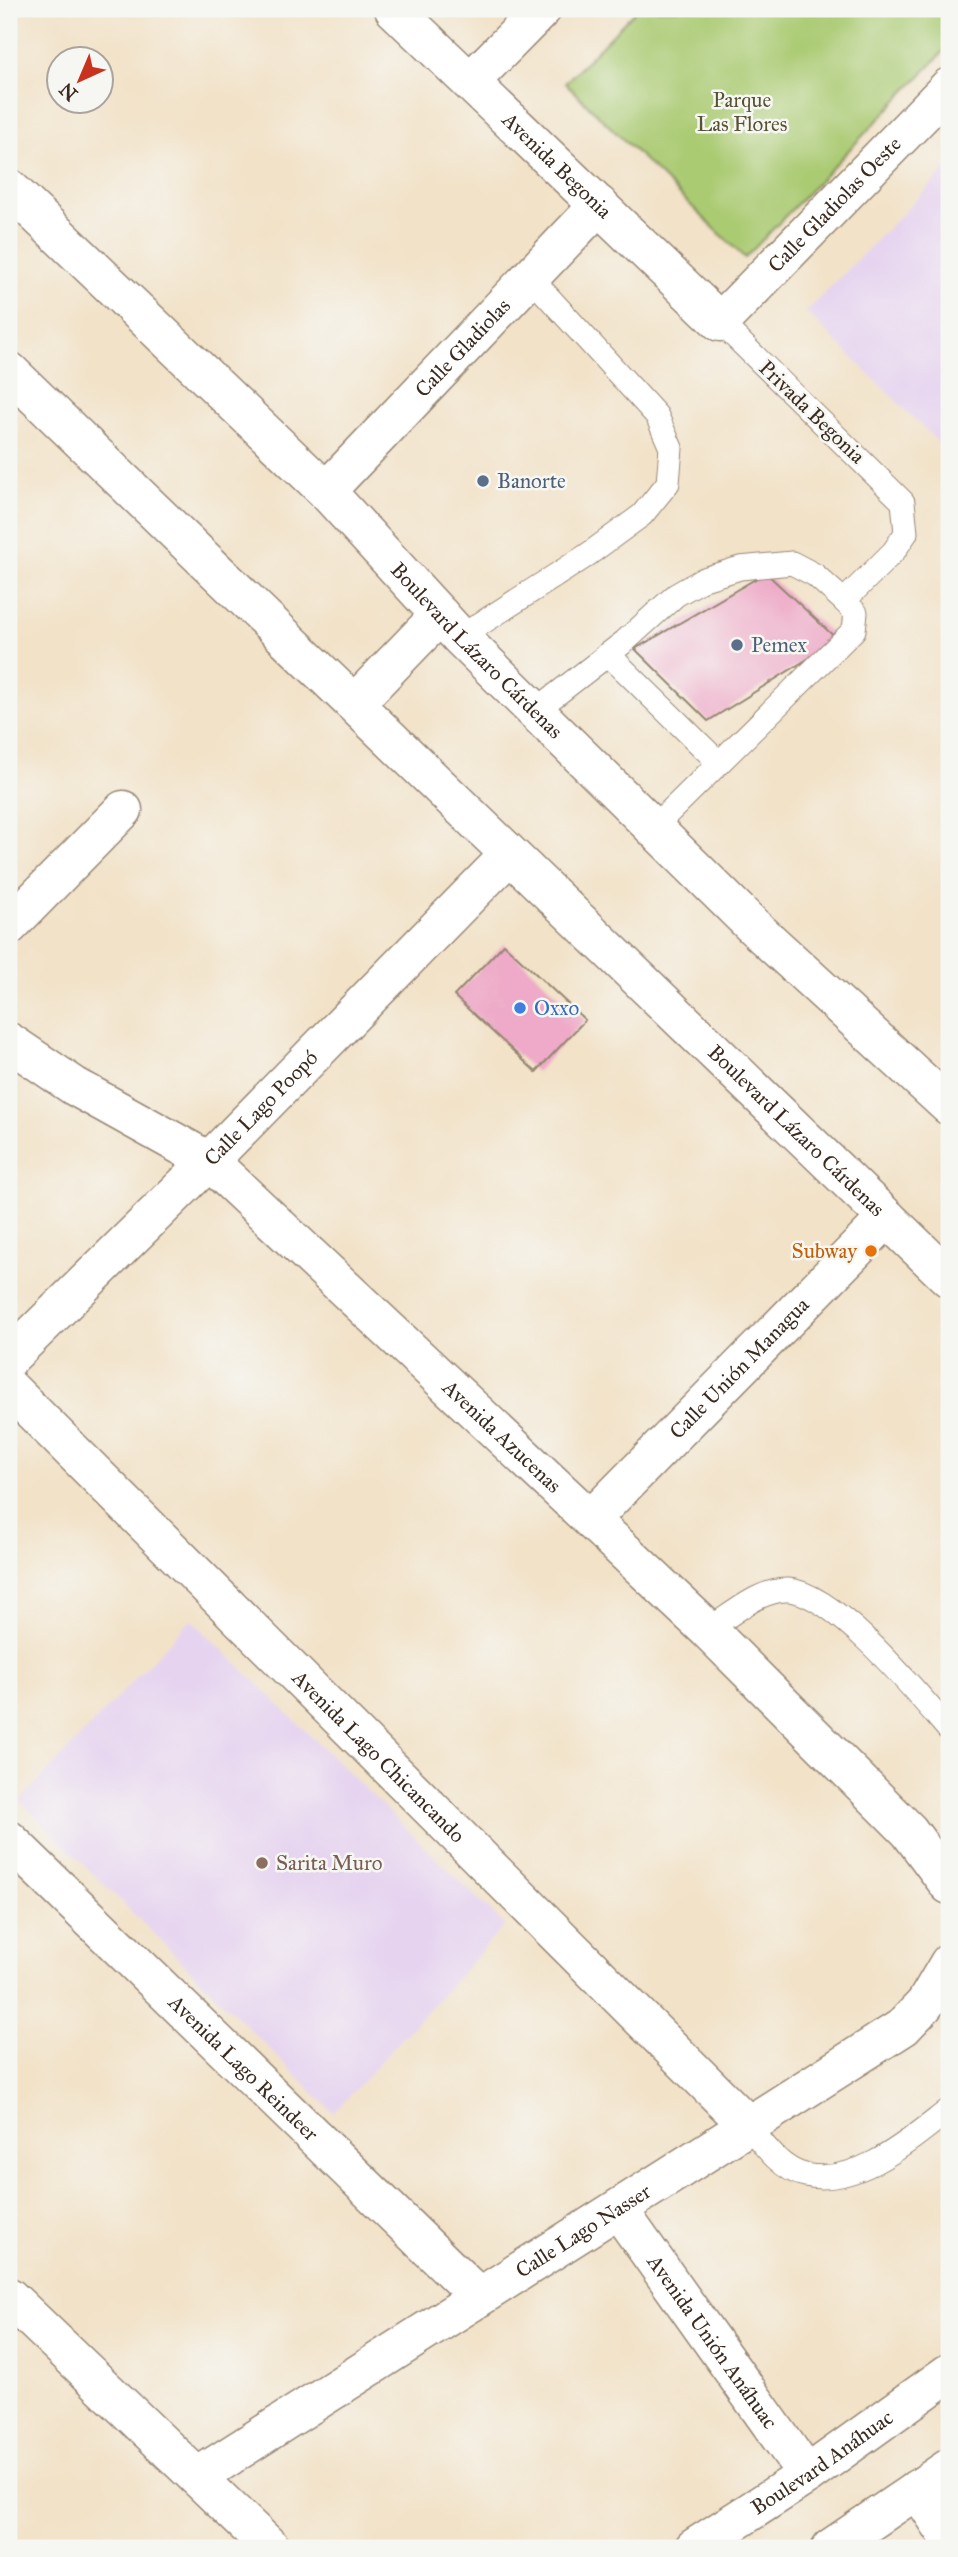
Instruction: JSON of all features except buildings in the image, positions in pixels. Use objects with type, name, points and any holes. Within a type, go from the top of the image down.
[{"type":"main road","name":"Avenida Begonia","points":[[394,9],[720,322]]},
{"type":"main road","points":[[470,82],[542,9]]},
{"type":"main road","name":"Calle Gladiolas Oeste","points":[[720,322],[949,88]]},
{"type":"main road","name":"Boulevard Lázaro Cárdenas","points":[[9,188],[326,491],[450,626],[754,927],[949,1106]]},
{"type":"main road","name":"Calle Gladiolas","points":[[326,491],[599,205]]},
{"type":"main road","name":"Boulevard Lázaro Cárdenas","points":[[9,371],[949,1278]]},
{"type":"main road","points":[[355,703],[450,626]]},
{"type":"main road","points":[[9,926],[123,810]]},
{"type":"main road","name":"Calle Lago Poopó","points":[[9,1358],[209,1161],[509,855]]},
{"type":"main road","name":"Avenida Azucenas","points":[[9,1042],[75,1086],[209,1161],[592,1518],[708,1630],[909,1831],[949,1885]]},
{"type":"main road","name":"Calle Unión Managua","points":[[592,1518],[887,1218]]},
{"type":"main road","name":"Avenida Lago Chicancando","points":[[9,1388],[749,2126]]},
{"type":"main road","name":"Avenida Lago Reindeer","points":[[9,1840],[478,2296]]},
{"type":"main road","name":"Calle Lago Nasser","points":[[197,2477],[903,2027],[925,2004],[949,1963]]},
{"type":"main road","name":"Avenida Unión Anáhuac","points":[[618,2209],[807,2475]]},
{"type":"main road","points":[[9,2297],[271,2548]]},
{"type":"main road","name":"Boulevard Anáhuac","points":[[694,2548],[807,2475],[949,2373]]},
{"type":"main road","points":[[831,2548],[949,2468]]},
{"type":"main road","points":[[917,2489],[949,2537]]},
{"type":"lane","points":[[450,626],[586,556],[642,514],[668,483],[671,448],[657,416],[531,278]]},
{"type":"lane","name":"Privada Begonia","points":[[720,322],[903,502],[906,533],[894,551],[844,601]]},
{"type":"lane","points":[[536,711],[608,654],[676,594],[704,579],[740,568],[792,563],[815,575],[856,612],[854,630],[654,827]]},
{"type":"lane","points":[[608,654],[719,763]]},
{"type":"lane","points":[[708,1630],[769,1592],[790,1590],[820,1603],[881,1652],[949,1730]]},
{"type":"lane","points":[[749,2126],[776,2159],[804,2175],[845,2175],[901,2147],[949,2110]]},
{"type":"shaded area","points":[[949,166],[949,453],[806,312]]},
{"type":"shaded area","name":"Sarita Muro","points":[[191,1619],[505,1925],[334,2113],[20,1801]]},
{"type":"green space","name":"Parque Las Flores","points":[[637,9],[949,9],[949,46],[745,258],[565,83]]},
{"type":"place","name":"Banorte","points":[[483,481]]},
{"type":"place","name":"Pemex","points":[[737,645]]},
{"type":"place","name":"Oxxo","points":[[520,1008]]},
{"type":"place","name":"Subway","points":[[871,1251]]},
{"type":"place","name":"Sarita Muro","points":[[262,1863]]}]
